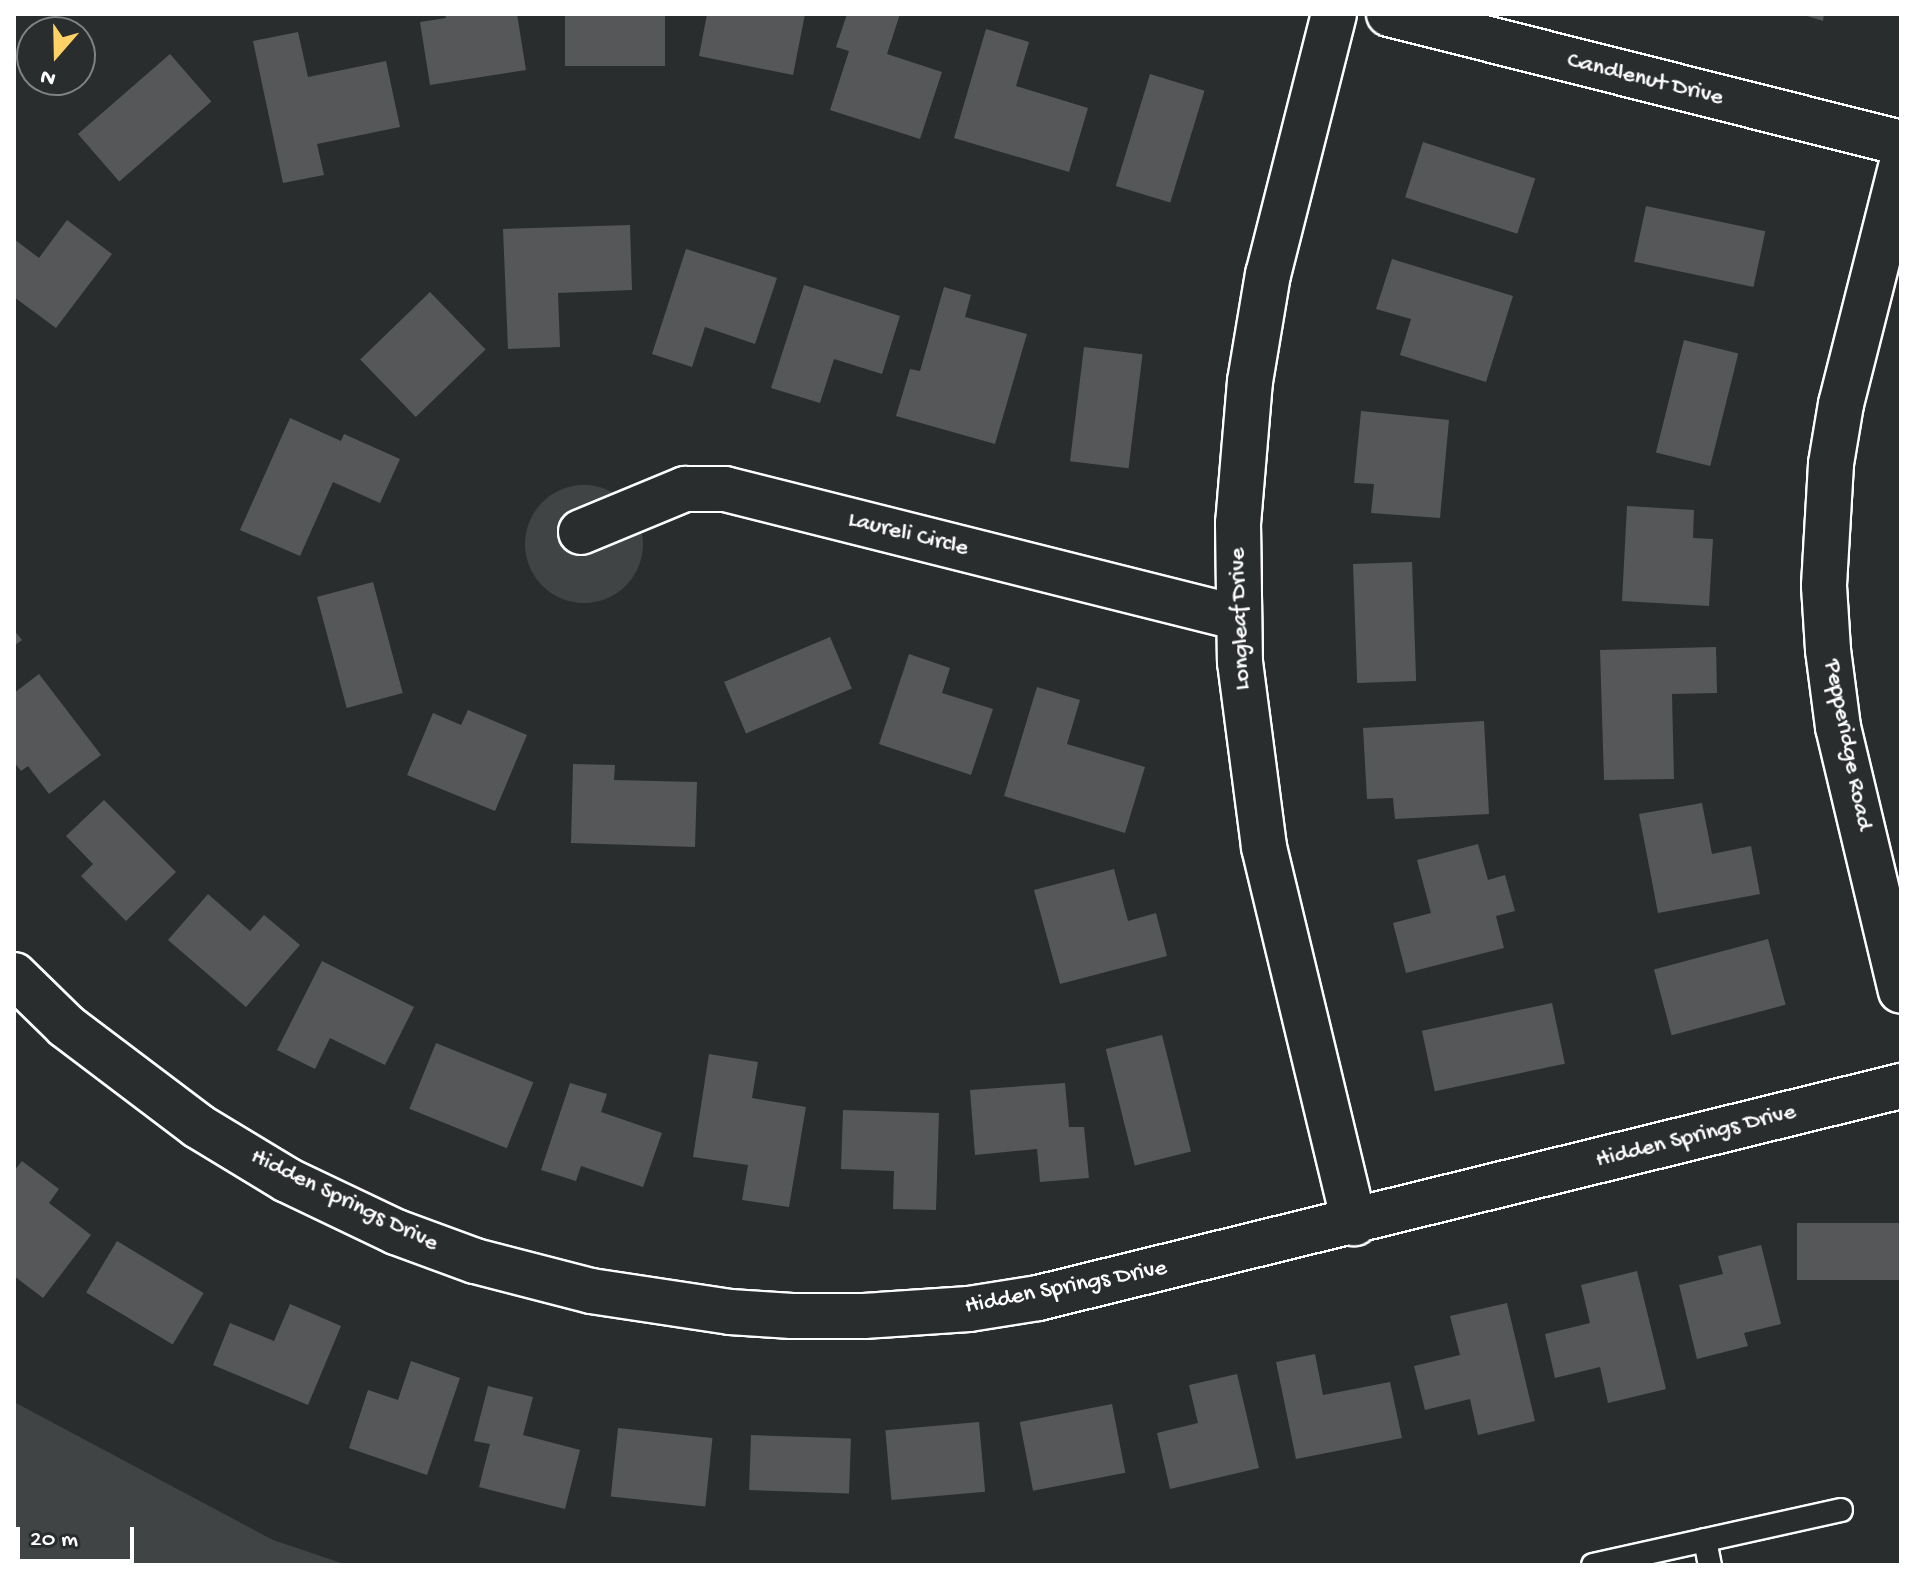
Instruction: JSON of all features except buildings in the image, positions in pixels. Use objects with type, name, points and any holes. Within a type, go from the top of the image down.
[{"type":"street","name":"Longleaf Drive","points":[[1334,14],[1268,274],[1250,381],[1238,523],[1239,618],[1250,756],[1264,847],[1354,1223]]},
{"type":"street","name":"Candlenut Drive","points":[[1389,14],[1901,143]]},
{"type":"street","name":"Pepperidge Road","points":[[1901,167],[1841,404],[1831,464],[1824,586],[1838,727],[1901,991]]},
{"type":"street","name":"Laureli Circle","points":[[581,532],[685,489],[725,489],[1239,618]]},
{"type":"street","name":"Hidden Springs Drive","points":[[14,975],[66,1026],[118,1069],[198,1126],[287,1180],[396,1232],[475,1261],[591,1291],[730,1312],[792,1316],[864,1316],[969,1309],[1140,1275],[1901,1086]]},
{"type":"lane","points":[[1593,1565],[1841,1510]]},
{"type":"lane","points":[[1705,1540],[1710,1565]]},
{"type":"shaded area","points":[[584,485],[606,490],[626,502],[638,522],[643,544],[638,566],[626,586],[606,598],[584,603],[562,598],[542,586],[530,566],[525,544],[530,522],[542,502],[562,490]]},
{"type":"shaded area","points":[[14,1402],[273,1540],[347,1565],[14,1565]]}]
